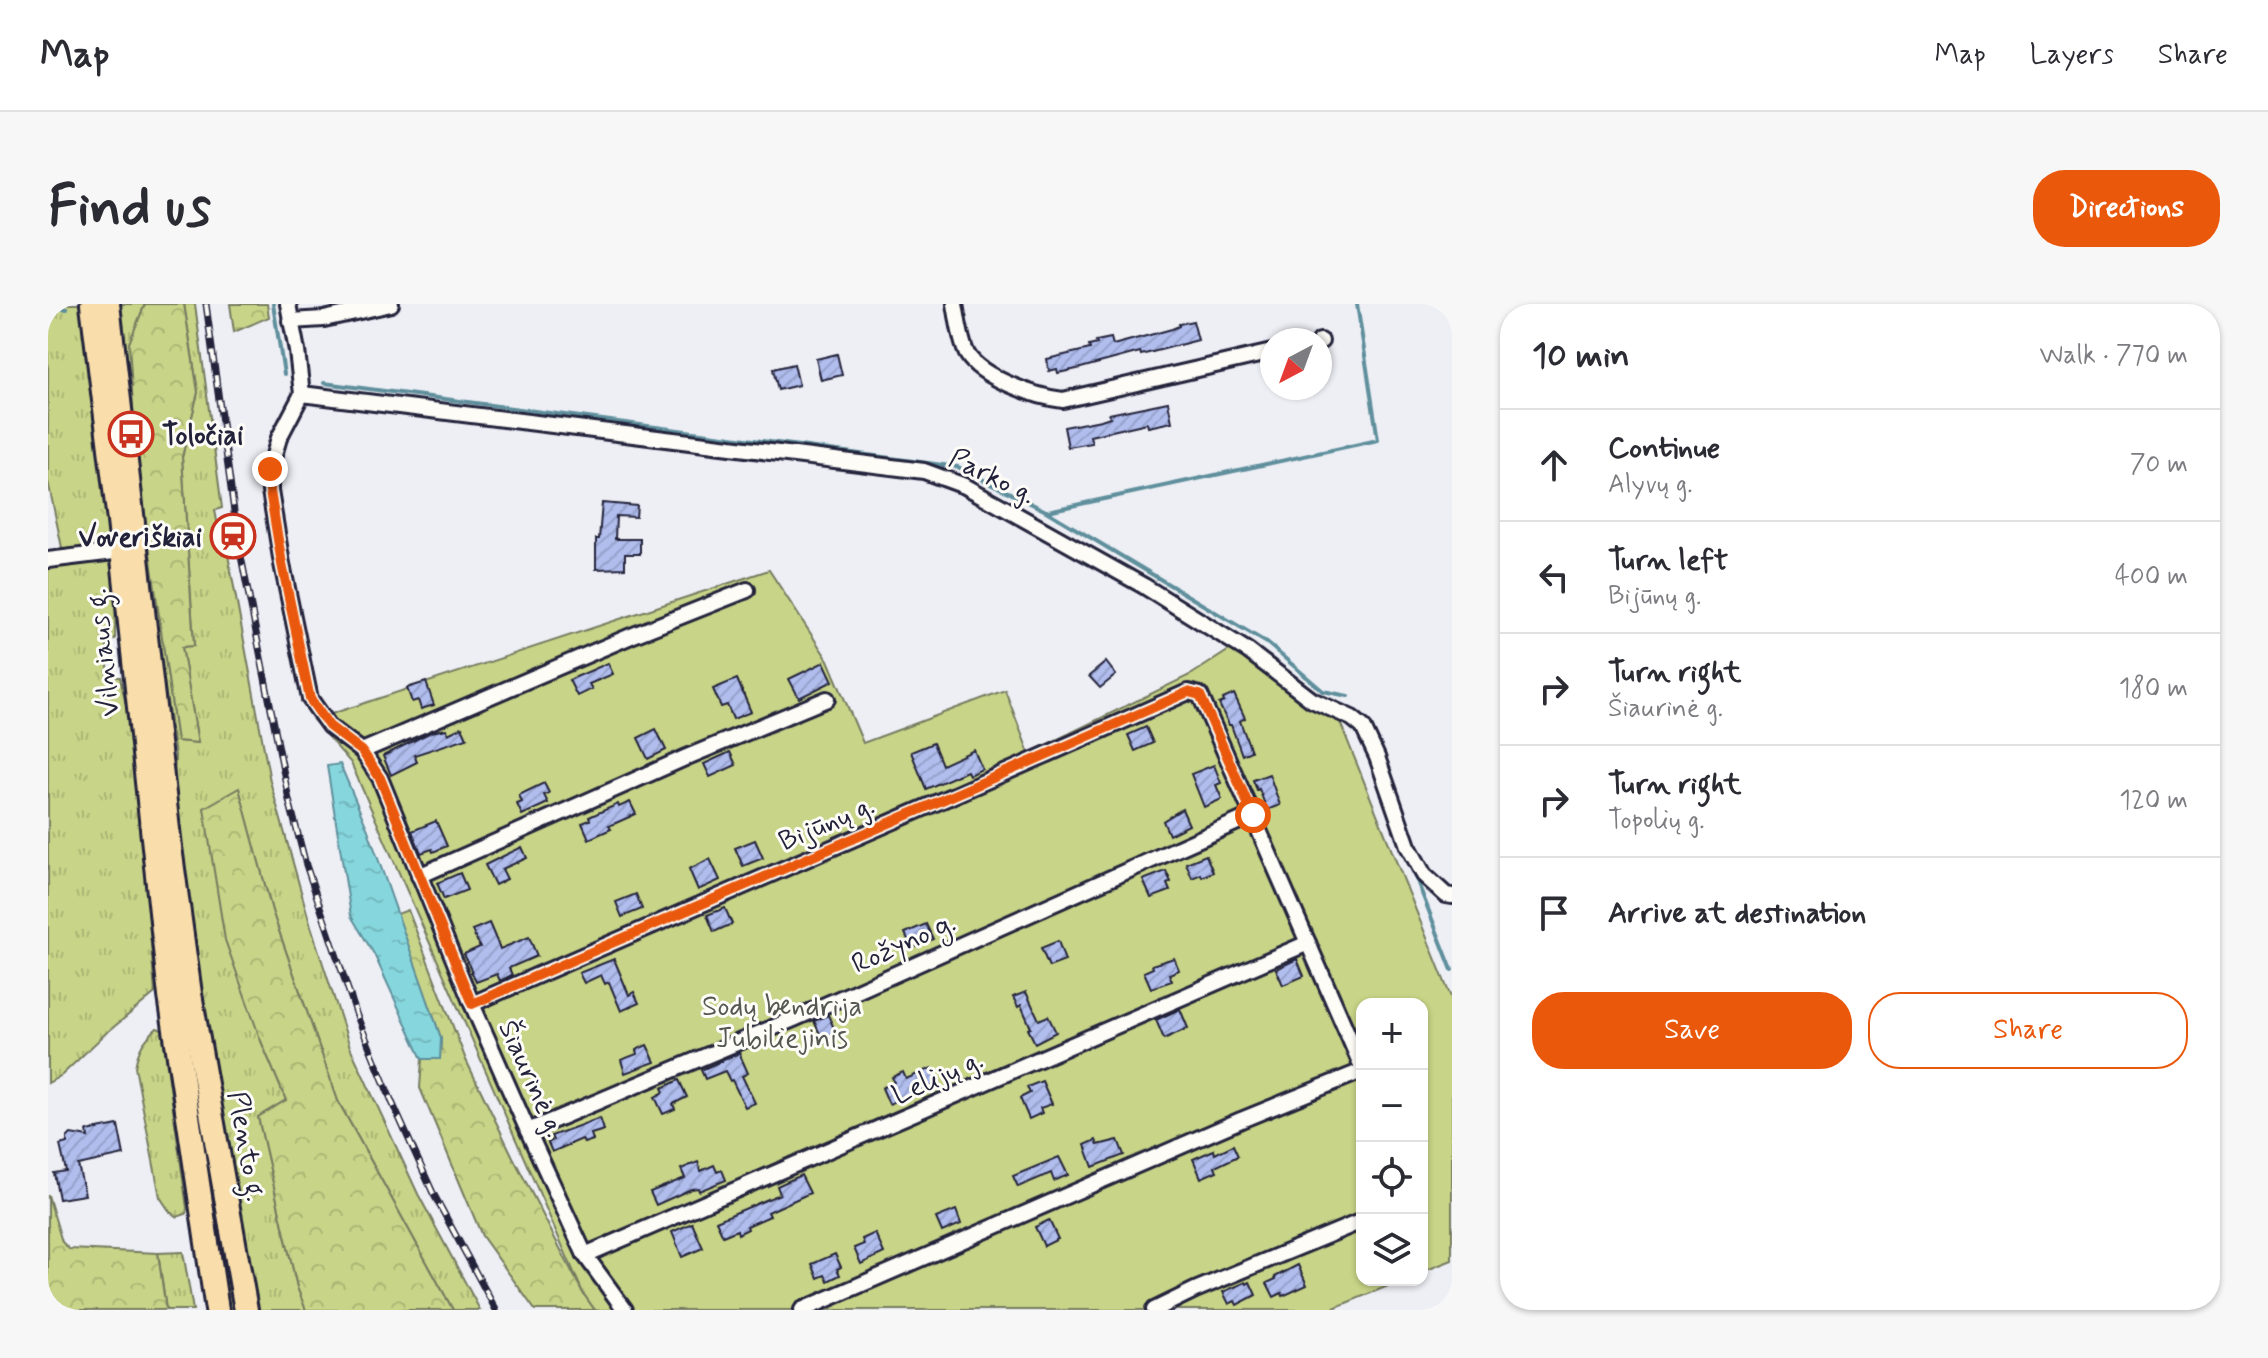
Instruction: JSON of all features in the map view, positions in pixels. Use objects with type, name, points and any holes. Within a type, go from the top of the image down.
[{"type":"highway","name":"Vilniaus g.","points":[[92,304],[180,995]]},
{"type":"highway","name":"Vilniaus g.","points":[[108,304],[170,847],[180,995]]},
{"type":"highway","name":"Plento g.","points":[[180,995],[217,1310]]},
{"type":"highway","name":"Plento g.","points":[[180,995],[246,1310]]},
{"type":"street","points":[[288,304],[302,394]]},
{"type":"street","points":[[290,321],[324,319],[391,304]]},
{"type":"street","points":[[955,304],[965,350],[980,369],[990,376],[1048,398],[1063,400],[1260,355]]},
{"type":"street","name":"Šiaurinė g.","points":[[302,394],[279,438],[270,469],[270,491],[310,699],[329,726],[362,751],[380,778],[472,1004],[585,1255],[625,1310]]},
{"type":"street","name":"Parko g.","points":[[302,394],[924,471],[965,486],[1144,586],[1248,651],[1312,700],[1352,718],[1363,727],[1377,757],[1408,846],[1424,875],[1446,895],[1452,896]]},
{"type":"street","points":[[48,560],[122,551]]},
{"type":"street","points":[[362,751],[747,590]]},
{"type":"street","name":"Bijūnų g.","points":[[472,1004],[1188,692],[1200,695],[1253,815]]},
{"type":"street","points":[[419,876],[687,757],[827,699]]},
{"type":"street","points":[[1253,815],[1356,1055]]},
{"type":"street","name":"Rožyno g.","points":[[528,1131],[796,1018],[1253,815]]},
{"type":"street","name":"Lelijų g.","points":[[585,1255],[1308,943]]},
{"type":"street","points":[[802,1310],[1360,1070]]},
{"type":"street","points":[[1154,1310],[1356,1223]]},
{"type":"green space","points":[[48,304],[83,304],[110,537],[108,543],[98,547],[99,559],[109,562],[116,571],[115,639],[106,640],[109,677],[120,677],[135,748],[155,993],[62,1075],[48,1083],[48,565],[65,562],[48,481]]},
{"type":"green space","points":[[113,304],[145,304],[130,343],[134,422],[177,741],[198,743],[182,647],[194,645],[182,457],[198,392],[184,304],[195,304],[222,508],[215,510],[223,555],[228,555],[270,781],[311,927],[350,1047],[418,1194],[480,1310],[453,1310],[338,1101],[272,911],[239,789],[261,1041],[286,1100],[258,1117],[297,1287],[306,1310],[259,1310],[215,1106],[173,806],[175,756]]},
{"type":"green space","points":[[145,304],[184,304],[198,392],[182,457],[194,646],[182,647],[198,743],[177,741],[146,526],[129,343]]},
{"type":"green space","points":[[230,304],[267,304],[269,317],[234,332]]},
{"type":"green space","name":"Sodų bendrija Jubiliejinis","points":[[769,570],[828,660],[863,743],[1005,690],[1029,753],[1192,674],[1231,649],[1298,698],[1340,722],[1452,1000],[1452,1260],[1428,1270],[1428,998],[1356,998],[1356,1286],[1388,1286],[1329,1310],[595,1310],[583,1293],[351,763],[313,720]]},
{"type":"green space","points":[[239,788],[272,911],[338,1101],[453,1310],[306,1310],[297,1287],[258,1117],[286,1100],[225,940],[204,808]]},
{"type":"green space","points":[[408,910],[466,1060],[583,1293],[595,1310],[535,1310],[482,1236],[420,1088],[422,1059],[440,1059],[441,1038],[397,914]]},
{"type":"green space","points":[[181,987],[240,1310],[227,1310],[182,1021]]},
{"type":"green space","points":[[157,1028],[162,1030],[187,1208],[186,1214],[177,1217],[160,1197],[135,1067],[142,1045]]},
{"type":"green space","points":[[48,1195],[62,1242],[69,1249],[158,1253],[166,1310],[48,1310]]},
{"type":"green space","points":[[183,1252],[193,1310],[166,1310],[158,1253]]},
{"type":"water","points":[[340,764],[368,830],[441,1038],[440,1059],[422,1059],[374,954],[351,916],[327,766]]},
{"type":"building","points":[[1193,321],[1198,340],[1058,373],[1057,369],[1049,371],[1047,359],[1090,349],[1089,346],[1097,344],[1096,341],[1111,338],[1113,345]]},
{"type":"building","points":[[837,354],[842,375],[821,380],[816,359]]},
{"type":"building","points":[[794,364],[799,385],[778,390],[773,369]]},
{"type":"building","points":[[1168,402],[1172,422],[1148,427],[1147,423],[1090,436],[1092,443],[1068,447],[1064,427]]},
{"type":"building","points":[[602,503],[637,506],[636,517],[616,516],[615,539],[640,539],[640,554],[625,554],[625,568],[596,569],[596,539],[599,539]]},
{"type":"building","points":[[824,662],[833,681],[799,698],[789,679]]},
{"type":"building","points":[[1106,662],[1116,675],[1100,688],[1089,676]]},
{"type":"building","points":[[608,663],[613,674],[589,684],[592,689],[577,696],[569,680]]},
{"type":"building","points":[[737,679],[751,712],[733,719],[727,705],[721,707],[713,689]]},
{"type":"building","points":[[426,682],[434,705],[421,709],[418,700],[412,702],[407,688]]},
{"type":"building","points":[[1234,694],[1245,718],[1240,721],[1251,751],[1242,755],[1219,704]]},
{"type":"building","points":[[462,727],[467,738],[414,755],[417,762],[391,775],[383,756],[431,732],[447,729],[448,734]]},
{"type":"building","points":[[1146,727],[1153,743],[1135,751],[1128,735]]},
{"type":"building","points":[[656,729],[666,750],[648,759],[638,738]]},
{"type":"building","points":[[933,743],[942,765],[974,750],[982,769],[969,775],[967,771],[926,789],[911,752]]},
{"type":"building","points":[[730,752],[736,765],[710,777],[704,764]]},
{"type":"building","points":[[1214,765],[1221,783],[1216,785],[1222,799],[1204,807],[1191,774]]},
{"type":"building","points":[[1269,774],[1280,805],[1267,810],[1253,780]]},
{"type":"building","points":[[544,783],[549,793],[544,795],[548,803],[522,815],[517,804],[522,802],[519,795]]},
{"type":"building","points":[[630,802],[636,814],[589,839],[582,823],[618,804],[619,807]]},
{"type":"building","points":[[1182,809],[1189,825],[1169,835],[1163,821]]},
{"type":"building","points":[[436,821],[447,846],[421,853],[412,831]]},
{"type":"building","points":[[755,840],[763,858],[743,866],[735,848]]},
{"type":"building","points":[[522,847],[527,858],[502,869],[507,879],[495,885],[485,865]]},
{"type":"building","points":[[1206,855],[1213,872],[1192,878],[1186,863]]},
{"type":"building","points":[[710,859],[720,880],[698,890],[689,869]]},
{"type":"building","points":[[1166,871],[1171,882],[1167,884],[1170,891],[1151,898],[1143,880]]},
{"type":"building","points":[[460,873],[467,890],[444,899],[437,883]]},
{"type":"building","points":[[636,894],[642,909],[622,917],[616,902]]},
{"type":"building","points":[[725,908],[732,924],[714,932],[707,915]]},
{"type":"building","points":[[489,923],[500,949],[529,937],[537,956],[509,968],[512,975],[500,981],[497,974],[476,982],[464,954],[480,947],[472,930]]},
{"type":"building","points":[[926,924],[933,939],[916,946],[913,941],[909,942],[905,933]]},
{"type":"building","points":[[1058,941],[1065,961],[1049,967],[1041,948]]},
{"type":"building","points":[[1174,958],[1179,970],[1169,974],[1172,981],[1151,988],[1144,972],[1153,968],[1152,965]]},
{"type":"building","points":[[614,959],[629,995],[634,992],[639,1003],[621,1011],[609,982],[605,984],[601,975],[584,983],[579,973]]},
{"type":"building","points":[[1297,959],[1304,976],[1283,985],[1276,969]]},
{"type":"building","points":[[1026,992],[1039,1020],[1048,1016],[1056,1032],[1035,1043],[1021,1005],[1018,1007],[1013,997]]},
{"type":"building","points":[[1180,1009],[1188,1028],[1164,1039],[1156,1020]]},
{"type":"building","points":[[828,1015],[838,1037],[824,1043],[814,1021]]},
{"type":"building","points":[[647,1045],[655,1062],[625,1073],[621,1060],[637,1054],[636,1050]]},
{"type":"building","points":[[739,1053],[748,1073],[742,1076],[755,1103],[745,1107],[725,1071],[705,1079],[701,1070]]},
{"type":"building","points":[[932,1068],[939,1083],[889,1104],[882,1088],[894,1082],[892,1077],[903,1072],[906,1079]]},
{"type":"building","points":[[679,1080],[687,1097],[673,1104],[675,1109],[663,1114],[655,1097],[664,1092],[662,1088]]},
{"type":"building","points":[[1042,1081],[1052,1104],[1040,1108],[1042,1113],[1029,1119],[1020,1098],[1030,1093],[1027,1087]]},
{"type":"building","points":[[600,1118],[604,1130],[591,1134],[593,1140],[584,1143],[582,1139],[552,1152],[548,1143],[553,1140],[551,1136]]},
{"type":"building","points":[[118,1125],[124,1155],[78,1165],[85,1195],[59,1199],[54,1173],[66,1171],[60,1145],[67,1143],[71,1134],[88,1137],[87,1131]]},
{"type":"building","points":[[1096,1140],[1098,1145],[1118,1140],[1124,1155],[1093,1167],[1085,1145]]},
{"type":"building","points":[[1233,1145],[1238,1156],[1201,1178],[1193,1159],[1214,1150],[1215,1154]]},
{"type":"building","points":[[1059,1157],[1068,1175],[1054,1181],[1051,1173],[1018,1187],[1013,1176]]},
{"type":"building","points":[[698,1162],[701,1171],[714,1165],[717,1172],[722,1170],[726,1180],[699,1191],[698,1188],[691,1189],[656,1205],[650,1192],[685,1178],[681,1169]]},
{"type":"building","points":[[801,1175],[810,1193],[768,1212],[770,1216],[747,1226],[748,1229],[738,1234],[737,1230],[723,1236],[716,1221],[780,1194],[777,1186]]},
{"type":"building","points":[[956,1210],[961,1224],[942,1232],[936,1218]]},
{"type":"building","points":[[1049,1220],[1058,1239],[1044,1246],[1035,1227]]},
{"type":"building","points":[[692,1223],[703,1248],[682,1257],[672,1232]]},
{"type":"building","points":[[875,1233],[884,1253],[861,1264],[854,1248],[864,1244],[862,1239]]},
{"type":"building","points":[[835,1254],[841,1267],[837,1269],[840,1275],[828,1281],[825,1275],[818,1278],[812,1264]]},
{"type":"building","points":[[1298,1265],[1307,1285],[1274,1297],[1267,1283]]},
{"type":"building","points":[[1250,1282],[1256,1295],[1237,1305],[1235,1301],[1229,1304],[1223,1292]]},
{"type":"waterway","points":[[273,304],[284,374]]},
{"type":"waterway","points":[[1048,511],[1378,440],[1357,304]]},
{"type":"waterway","points":[[48,306],[67,309]]},
{"type":"waterway","points":[[324,383],[958,467],[1046,511],[1267,643],[1323,691],[1348,696]]},
{"type":"waterway","points":[[1367,752],[1374,770]]},
{"type":"waterway","points":[[1412,868],[1452,970]]},
{"type":"railway","points":[[206,304],[238,541],[289,800],[306,865],[357,1016],[392,1102],[433,1193],[496,1310]]},
{"type":"place","name":"Toločiai","points":[[131,434]]},
{"type":"place","name":"Voveriškiai","points":[[233,536]]},
{"type":"route","points":[[270,469],[270,491],[282,564],[310,699],[329,726],[362,751],[380,778],[472,1004],[1188,692],[1200,695],[1253,815]]}]
